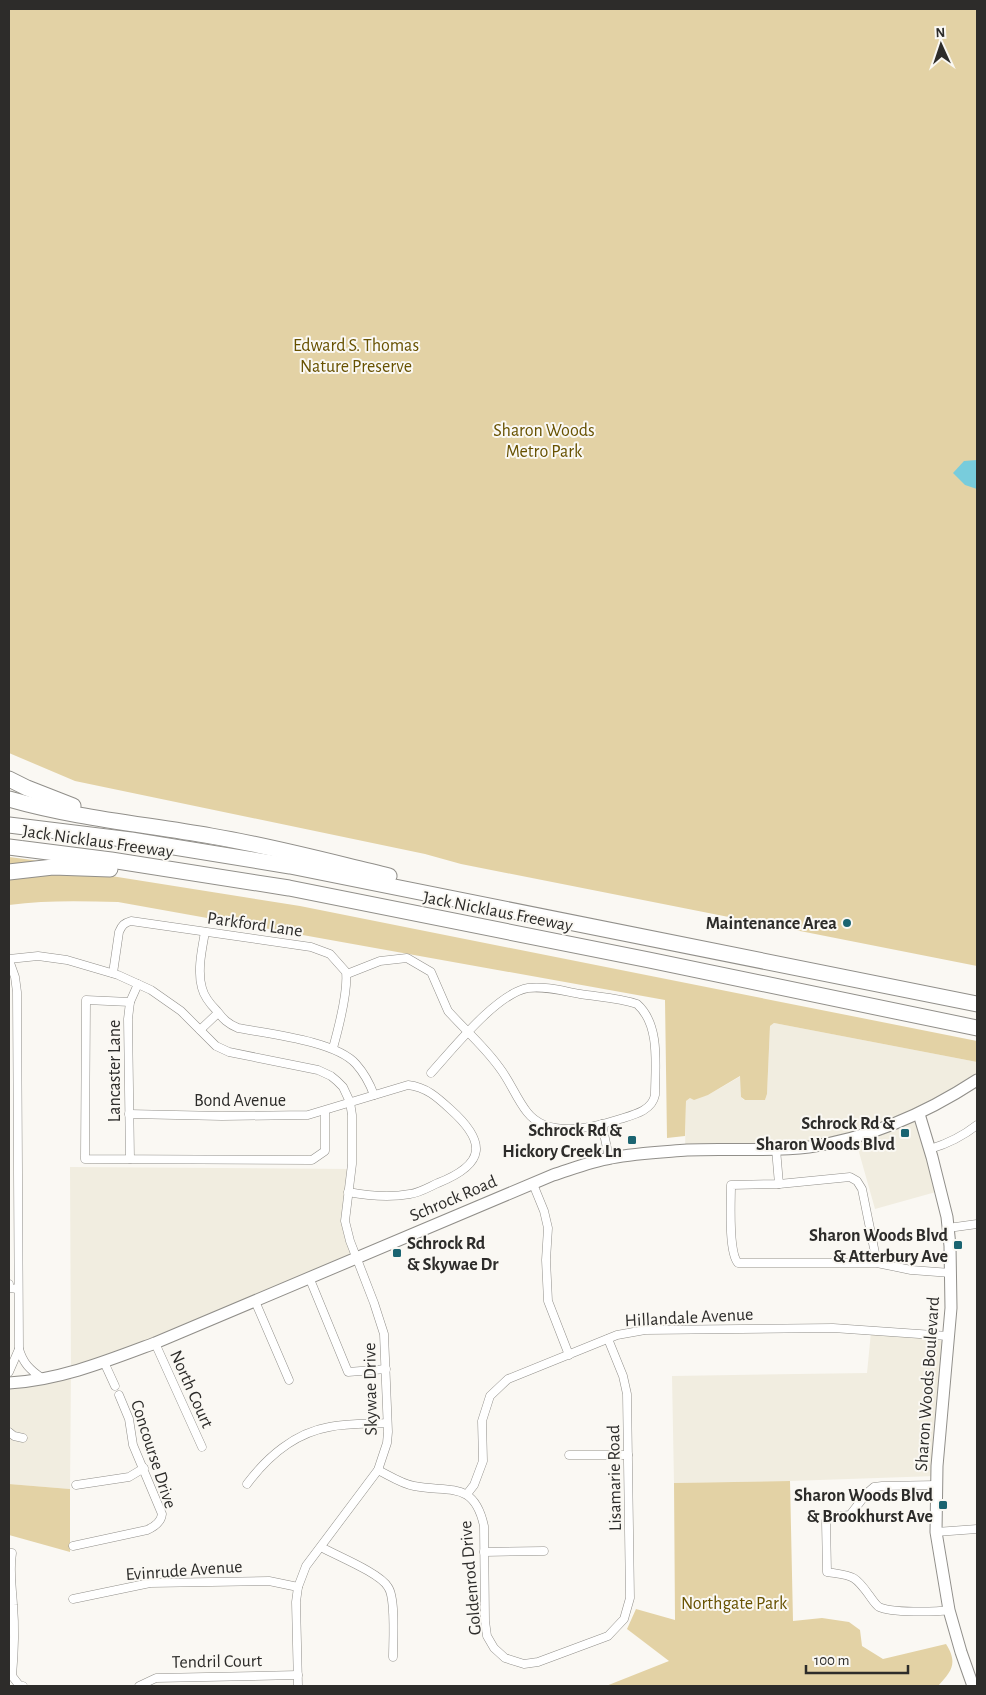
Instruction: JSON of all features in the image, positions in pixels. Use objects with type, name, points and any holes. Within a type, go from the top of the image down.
[{"type":"highway","points":[[9,779],[55,800],[142,824]]},
{"type":"highway","points":[[9,799],[60,811],[262,845],[417,884],[501,908]]},
{"type":"highway","name":"Jack Nicklaus Freeway","points":[[9,825],[131,840],[232,856],[977,1004]]},
{"type":"highway","name":"Jack Nicklaus Freeway","points":[[9,847],[111,860],[263,884],[977,1028]]},
{"type":"highway","points":[[9,872],[43,868],[78,867],[263,884]]},
{"type":"main road","name":"Schrock Road","points":[[9,1383],[58,1376],[104,1362],[155,1343],[553,1175],[609,1158],[633,1154],[688,1150],[810,1147],[876,1132],[919,1114],[977,1080]]},
{"type":"main road","name":"Sharon Woods Boulevard","points":[[919,1114],[930,1149],[948,1228],[951,1273],[951,1308],[937,1485],[936,1532],[949,1610],[973,1686]]},
{"type":"street","name":"Parkford Lane","points":[[113,973],[119,932],[121,927],[131,921],[311,947],[330,954],[345,968],[347,974]]},
{"type":"street","points":[[205,932],[200,971],[202,989],[210,1004],[230,1025],[323,1044],[333,1048],[356,1063],[369,1082],[374,1094]]},
{"type":"street","points":[[42,1378],[29,1369],[22,1359],[19,1349],[17,992],[9,959],[38,956],[67,960],[113,973],[151,990],[181,1011],[216,1046],[229,1052],[325,1073],[331,1076],[343,1088],[350,1102],[408,1084],[418,1086],[430,1092],[471,1130],[476,1144],[474,1158],[465,1170],[453,1178],[411,1194],[376,1197],[348,1192]]},
{"type":"street","points":[[333,1048],[347,974],[380,961],[407,958],[431,972],[448,1011],[469,1032],[487,1050],[505,1074],[528,1113],[538,1123],[552,1128],[580,1129],[619,1120],[650,1106],[654,1101],[655,1038],[642,1008],[637,1004],[549,988],[526,988],[505,998],[469,1032],[431,1073]]},
{"type":"street","name":"Lancaster Lane","points":[[130,1159],[128,1019],[130,1002],[138,984]]},
{"type":"street","points":[[130,1002],[86,1000],[85,1159],[312,1160],[326,1151],[325,1111]]},
{"type":"street","points":[[200,1030],[218,1013]]},
{"type":"street","name":"Bond Avenue","points":[[129,1114],[290,1116],[308,1115],[350,1102]]},
{"type":"street","name":"Skywae Drive","points":[[298,1686],[298,1586],[306,1566],[378,1470],[387,1443],[384,1334],[345,1221],[352,1164],[352,1116],[350,1102]]},
{"type":"street","points":[[602,1124],[609,1158]]},
{"type":"street","points":[[930,1149],[967,1133],[977,1125]]},
{"type":"street","points":[[776,1149],[779,1184]]},
{"type":"street","points":[[877,1263],[862,1189],[857,1181],[850,1177],[779,1184],[731,1185],[732,1248],[733,1256],[738,1263],[877,1263],[911,1270],[951,1273]]},
{"type":"street","points":[[533,1184],[544,1211],[548,1228],[546,1260],[548,1301],[569,1355]]},
{"type":"street","points":[[948,1228],[977,1224]]},
{"type":"street","points":[[308,1278],[348,1372],[386,1370]]},
{"type":"street","points":[[9,1284],[9,1288],[18,1289]]},
{"type":"street","points":[[255,1301],[290,1380]]},
{"type":"street","name":"Hillandale Avenue","points":[[466,1494],[474,1485],[482,1461],[482,1421],[490,1396],[508,1379],[617,1335],[645,1330],[834,1328],[948,1336]]},
{"type":"street","name":"Lisamarie Road","points":[[505,1658],[524,1664],[538,1662],[608,1636],[624,1619],[630,1598],[627,1394],[623,1376],[608,1339]]},
{"type":"street","name":"North Court","points":[[155,1343],[202,1447]]},
{"type":"street","points":[[9,1372],[19,1349]]},
{"type":"street","name":"Concourse Drive","points":[[104,1362],[115,1386]]},
{"type":"street","name":"Concourse Drive","points":[[73,1546],[147,1530],[156,1526],[162,1514],[134,1445],[129,1419],[119,1395]]},
{"type":"street","points":[[247,1484],[271,1456],[293,1440],[310,1432],[344,1425],[387,1423]]},
{"type":"street","points":[[9,1432],[14,1436],[23,1438]]},
{"type":"street","points":[[569,1456],[628,1455]]},
{"type":"street","points":[[76,1485],[129,1477],[144,1468]]},
{"type":"street","points":[[378,1470],[412,1486],[451,1489],[466,1494]]},
{"type":"street","points":[[937,1485],[882,1486],[874,1488],[850,1516],[829,1517],[826,1521],[827,1572],[847,1574],[859,1581],[876,1604],[884,1608],[926,1612],[949,1610]]},
{"type":"street","name":"Goldenrod Drive","points":[[466,1494],[481,1513],[484,1526],[485,1621],[487,1636],[494,1648],[505,1658]]},
{"type":"street","points":[[936,1532],[977,1529]]},
{"type":"street","points":[[321,1547],[381,1578],[390,1588],[393,1657]]},
{"type":"street","points":[[484,1552],[544,1551]]},
{"type":"street","points":[[10,1553],[14,1606],[12,1676],[19,1685],[23,1686]]},
{"type":"street","name":"Evinrude Avenue","points":[[73,1599],[150,1583],[269,1581],[298,1586]]},
{"type":"street","name":"Tendril Court","points":[[140,1686],[156,1678],[298,1675]]},
{"type":"shaded area","points":[[774,1023],[977,1062],[977,1080],[918,1116],[943,1190],[875,1209],[855,1138],[813,1145],[685,1151],[686,1101],[690,1098],[708,1095],[741,1076],[741,1097],[744,1100],[765,1100],[767,1094],[770,1026]]},
{"type":"shaded area","points":[[70,1167],[352,1169],[345,1218],[355,1256],[109,1360],[71,1370],[70,1489],[9,1484],[9,1380],[71,1369]]},
{"type":"shaded area","points":[[871,1332],[939,1339],[947,1345],[936,1476],[674,1483],[672,1376],[867,1373]]},
{"type":"green space","name":"Sharon Woods Metro Park","points":[[9,9],[977,9],[977,966],[461,864],[425,854],[75,781],[9,753]]},
{"type":"green space","points":[[9,857],[40,861],[9,867]]},
{"type":"green space","points":[[21,873],[105,875],[300,906],[977,1041],[977,1062],[774,1023],[770,1026],[767,1094],[765,1100],[745,1100],[741,1097],[740,1076],[708,1095],[694,1100],[690,1098],[686,1101],[685,1136],[667,1138],[665,1000],[118,902],[77,901],[9,905],[9,876]]},
{"type":"green space","name":"Northgate Park","points":[[790,1481],[793,1621],[822,1618],[849,1622],[860,1630],[862,1646],[883,1659],[946,1644],[952,1656],[952,1666],[943,1681],[938,1686],[606,1686],[669,1661],[627,1629],[636,1609],[675,1620],[674,1483]]},
{"type":"green space","points":[[9,1484],[70,1489],[70,1552],[9,1535]]},
{"type":"water","points":[[977,460],[977,489],[965,485],[953,473],[964,461]]},
{"type":"place","name":"Maintenance Area","points":[[847,923]]},
{"type":"place","name":"Schrock Rd & Sharon Woods Blvd","points":[[905,1133]]},
{"type":"place","name":"Schrock Rd & Hickory Creek Ln","points":[[632,1140]]},
{"type":"place","name":"Sharon Woods Blvd & Atterbury Ave","points":[[958,1245]]},
{"type":"place","name":"Schrock Rd & Skywae Dr","points":[[397,1253]]},
{"type":"place","name":"Sharon Woods Blvd & Brookhurst Ave","points":[[943,1505]]},
{"type":"park label","name":"Edward S. Thomas Nature Preserve","points":[[356,355]]}]
